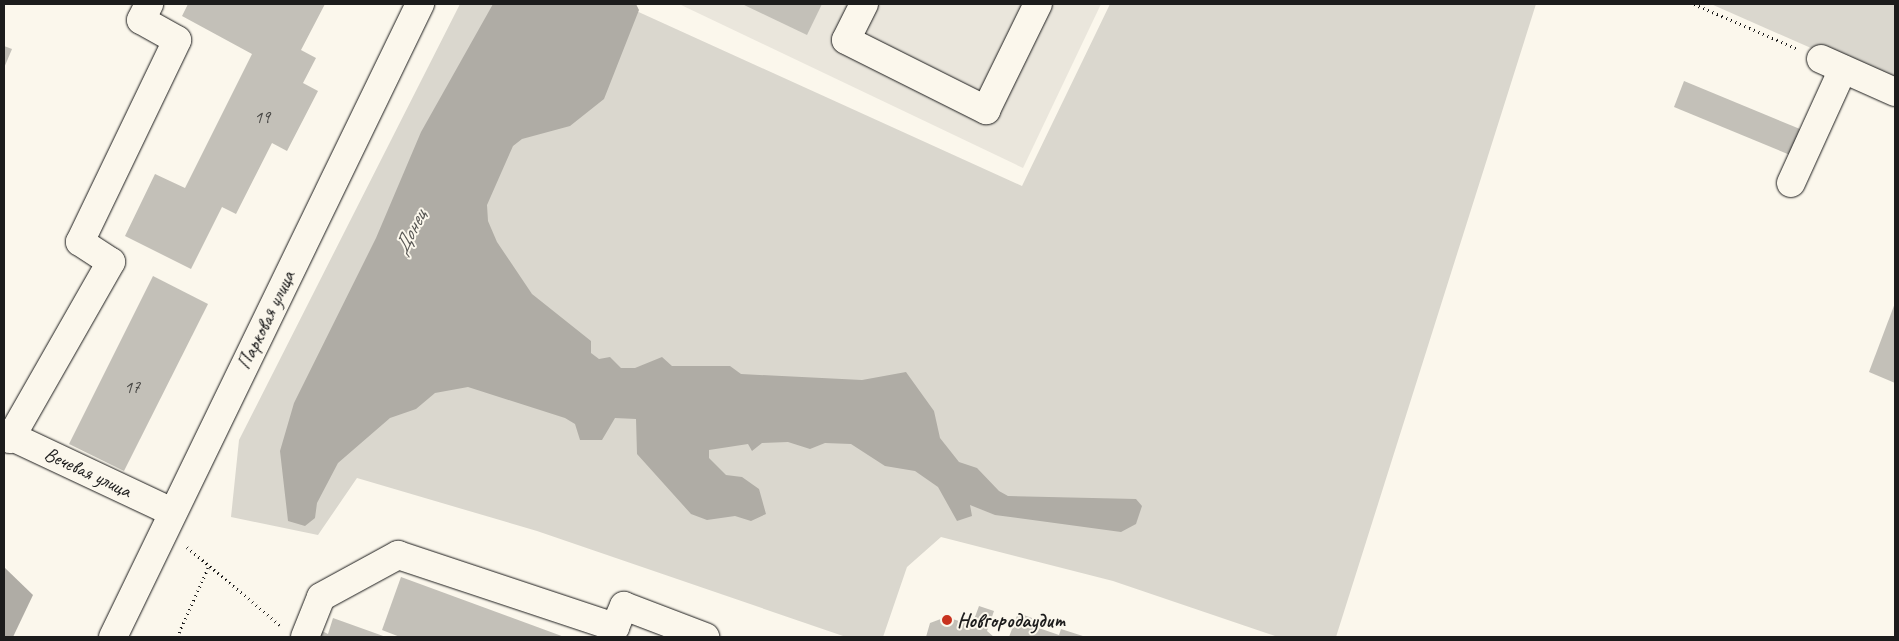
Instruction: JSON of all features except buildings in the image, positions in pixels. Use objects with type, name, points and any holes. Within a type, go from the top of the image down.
[{"type":"street","points":[[7,436],[111,262],[80,242],[177,40],[141,20],[149,4]]},
{"type":"street","name":"Парковая улица","points":[[112,637],[420,4]]},
{"type":"street","points":[[864,4],[846,40],[986,110],[1038,4]]},
{"type":"street","points":[[1791,183],[1832,64],[1895,92]]},
{"type":"street","name":"Вечевая улица","points":[[7,436],[48,451],[168,521]]},
{"type":"street","points":[[296,634],[321,597],[398,555],[615,627],[624,606],[705,637]]},
{"type":"path","points":[[1694,4],[1832,64]]},
{"type":"path","points":[[168,521],[178,538],[208,568],[296,634]]},
{"type":"path","points":[[177,637],[208,568]]},
{"type":"shaded area","points":[[460,4],[621,4],[1022,186],[1110,4],[1536,4],[1336,637],[1278,637],[1113,581],[941,537],[907,567],[883,637],[846,637],[537,531],[357,478],[318,535],[231,517],[239,440]]},
{"type":"shaded area","points":[[679,4],[1101,4],[1023,168]]},
{"type":"shaded area","points":[[1711,4],[1895,4],[1895,85]]},
{"type":"water","name":"Донец","points":[[493,4],[636,4],[639,10],[604,99],[570,126],[522,139],[513,146],[487,205],[488,221],[497,242],[532,294],[591,341],[591,353],[599,359],[610,357],[621,368],[635,368],[662,357],[672,366],[730,366],[741,374],[862,380],[906,372],[934,411],[940,438],[959,462],[977,468],[999,491],[1008,496],[1136,499],[1142,506],[1136,524],[1121,532],[995,515],[970,505],[972,516],[957,521],[938,487],[915,471],[885,466],[851,444],[825,443],[810,449],[788,442],[762,443],[752,451],[748,444],[709,450],[709,458],[726,475],[742,477],[759,489],[766,514],[751,521],[735,516],[707,520],[691,514],[637,454],[636,419],[615,418],[602,440],[580,440],[575,424],[565,418],[468,387],[435,393],[416,409],[390,418],[338,463],[317,503],[315,518],[305,526],[288,521],[280,451],[294,403],[376,238],[421,132]]},
{"type":"water","points":[[4,567],[33,595],[13,637],[4,637]]},
{"type":"place","name":"Новгородаудит","points":[[947,620]]}]
